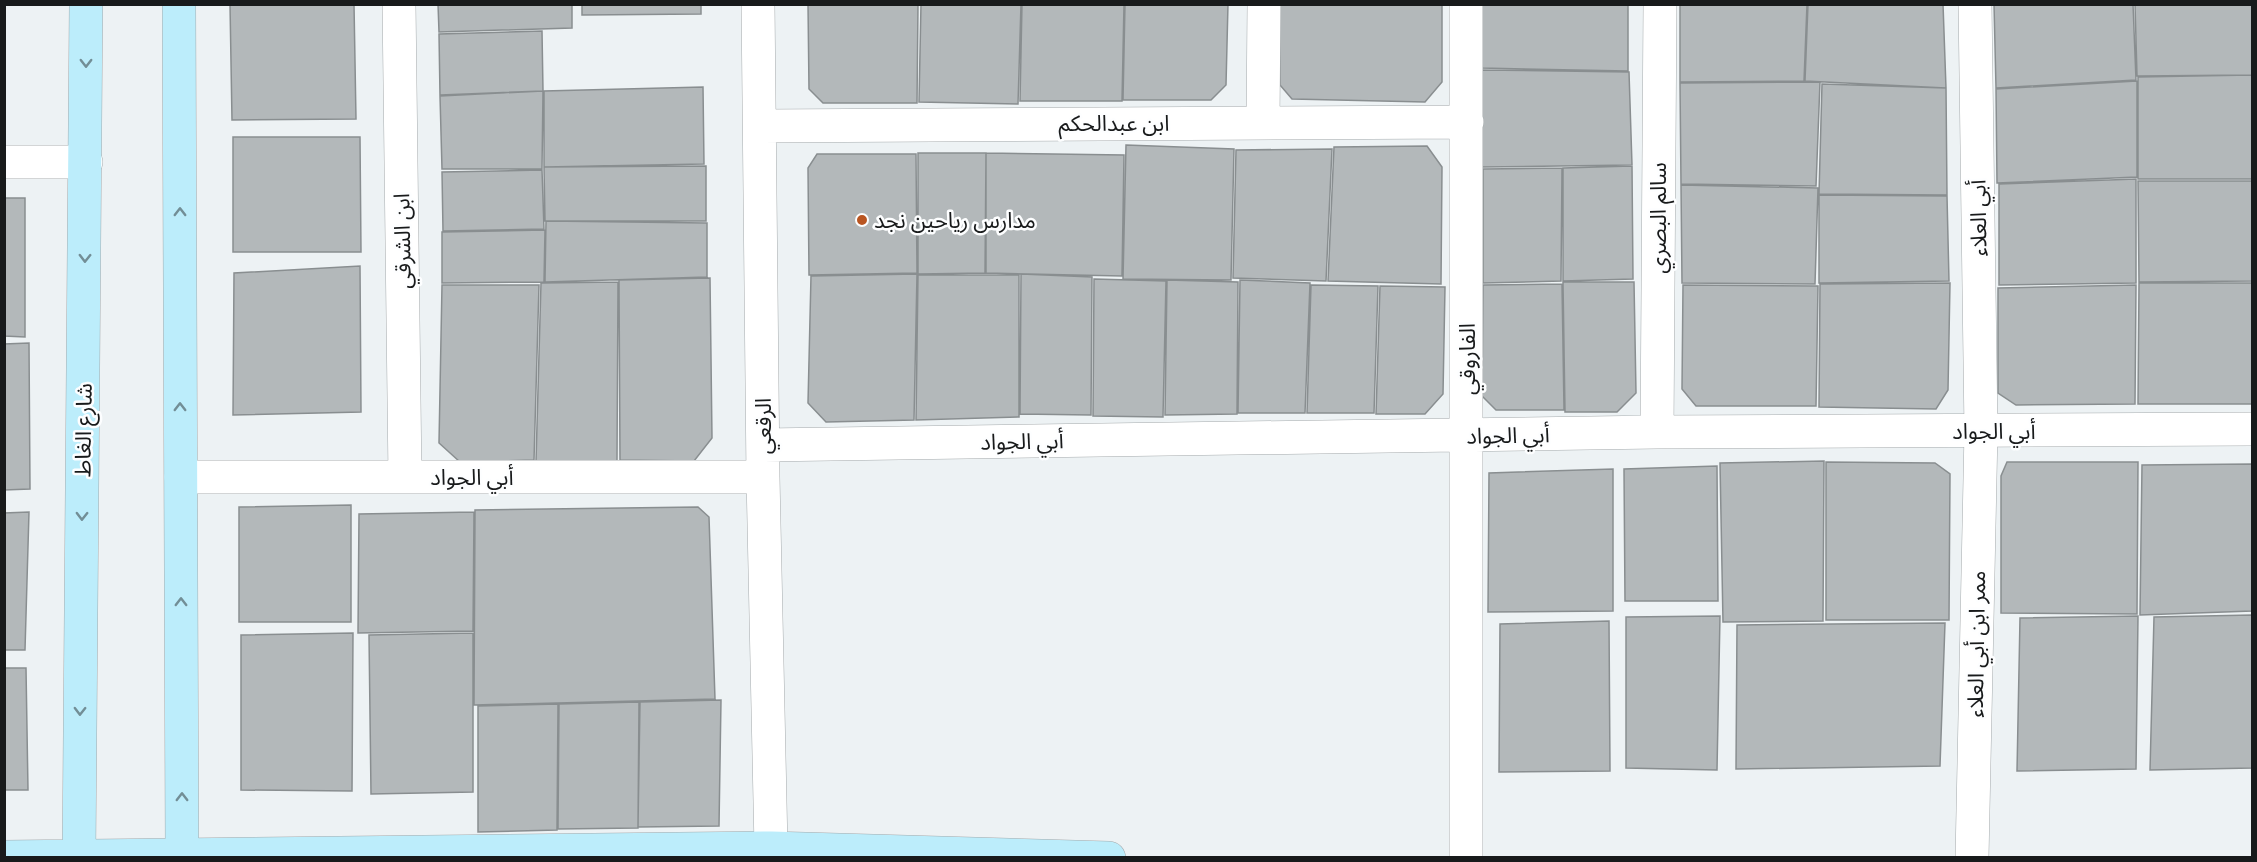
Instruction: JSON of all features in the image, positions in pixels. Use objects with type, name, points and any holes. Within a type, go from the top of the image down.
[{"type":"street","name":"شارع الغاط","points":[[79,855],[86,4]]},
{"type":"street","points":[[179,4],[182,855]]},
{"type":"street","name":"ابن الشرقي","points":[[399,4],[405,477]]},
{"type":"street","name":"الرقعي","points":[[758,4],[763,477],[771,848]]},
{"type":"street","points":[[1263,122],[1264,4]]},
{"type":"street","name":"الفاروقي","points":[[1466,4],[1466,858]]},
{"type":"street","name":"سالم البصري","points":[[1657,432],[1660,4]]},
{"type":"street","name":"أبي العلاء","points":[[1975,4],[1981,431]]},
{"type":"street","name":"ابن عبدالحكم","points":[[760,126],[1467,122]]},
{"type":"street","points":[[4,162],[86,162]]},
{"type":"street","name":"أبي الجواد","points":[[764,445],[1657,432],[2253,429]]},
{"type":"street","name":"ممر ابن أبي العلاء","points":[[1972,858],[1981,431]]},
{"type":"street","name":"أبي الجواد","points":[[181,477],[763,477]]},
{"type":"street","points":[[4,857],[771,848],[1109,858]]},
{"type":"building","points":[[230,4],[354,4],[356,119],[232,120]]},
{"type":"building","points":[[438,4],[572,4],[572,28],[439,32]]},
{"type":"building","points":[[582,4],[701,4],[701,14],[582,15]]},
{"type":"building","points":[[808,4],[918,4],[917,103],[823,103],[809,89]]},
{"type":"building","points":[[921,4],[1021,4],[1018,104],[919,102]]},
{"type":"building","points":[[1022,4],[1124,4],[1122,101],[1020,101]]},
{"type":"building","points":[[1125,4],[1228,4],[1226,85],[1211,100],[1123,100]]},
{"type":"building","points":[[1279,4],[1442,4],[1442,82],[1425,102],[1292,99],[1280,85]]},
{"type":"building","points":[[1481,4],[1628,4],[1628,71],[1480,68]]},
{"type":"building","points":[[1680,4],[1807,4],[1804,81],[1680,82]]},
{"type":"building","points":[[1808,4],[1943,4],[1946,88],[1805,81]]},
{"type":"building","points":[[1994,4],[2133,4],[2136,80],[1996,88]]},
{"type":"building","points":[[2135,4],[2252,4],[2252,75],[2137,76]]},
{"type":"building","points":[[542,31],[543,91],[440,95],[439,34]]},
{"type":"building","points":[[1481,70],[1629,72],[1632,165],[1482,167]]},
{"type":"building","points":[[2252,75],[2252,179],[2138,179],[2138,77]]},
{"type":"building","points":[[2137,81],[2137,177],[1997,183],[1996,89]]},
{"type":"building","points":[[1820,82],[1816,186],[1681,184],[1680,83]]},
{"type":"building","points":[[1822,84],[1946,88],[1947,195],[1819,194]]},
{"type":"building","points":[[703,87],[704,164],[544,167],[544,91]]},
{"type":"building","points":[[543,91],[542,169],[442,169],[440,96]]},
{"type":"building","points":[[233,137],[360,137],[361,252],[233,252]]},
{"type":"building","points":[[1126,145],[1234,149],[1231,280],[1123,279]]},
{"type":"building","points":[[1427,146],[1442,167],[1441,284],[1328,281],[1334,147]]},
{"type":"building","points":[[1332,149],[1326,281],[1233,278],[1236,150]]},
{"type":"building","points":[[918,153],[986,153],[985,273],[918,274]]},
{"type":"building","points":[[986,153],[1124,155],[1122,276],[986,273]]},
{"type":"building","name":"مدارس رياحين نجد","points":[[817,154],[916,154],[917,273],[809,275],[808,168]]},
{"type":"building","points":[[706,166],[706,221],[545,221],[544,167]]},
{"type":"building","points":[[1632,166],[1633,279],[1563,281],[1563,168]]},
{"type":"building","points":[[1562,168],[1561,281],[1483,283],[1483,169]]},
{"type":"building","points":[[542,170],[544,229],[443,231],[442,172]]},
{"type":"building","points":[[2136,179],[2136,283],[1999,285],[1999,184]]},
{"type":"building","points":[[2138,181],[2252,181],[2252,281],[2139,282]]},
{"type":"building","points":[[1681,185],[1818,188],[1815,284],[1682,283]]},
{"type":"building","points":[[1819,195],[1947,196],[1949,281],[1819,283]]},
{"type":"building","points":[[4,198],[25,198],[25,337],[4,336]]},
{"type":"building","points":[[546,221],[707,223],[707,277],[545,282]]},
{"type":"building","points":[[545,230],[544,282],[442,283],[442,232]]},
{"type":"building","points":[[360,266],[361,412],[233,415],[234,273]]},
{"type":"building","points":[[917,274],[914,420],[826,422],[808,403],[811,276]]},
{"type":"building","points":[[1021,274],[1092,277],[1091,415],[1020,414]]},
{"type":"building","points":[[918,275],[1019,275],[1019,417],[916,420]]},
{"type":"building","points":[[710,278],[712,438],[694,461],[620,460],[619,280]]},
{"type":"building","points":[[1094,279],[1166,281],[1163,417],[1093,416]]},
{"type":"building","points":[[1167,280],[1238,282],[1237,414],[1165,415]]},
{"type":"building","points":[[1240,280],[1310,283],[1305,413],[1238,413]]},
{"type":"building","points":[[618,282],[617,461],[536,461],[541,283]]},
{"type":"building","points":[[1563,282],[1634,282],[1636,393],[1617,412],[1565,412]]},
{"type":"building","points":[[1950,283],[1948,390],[1936,409],[1819,407],[1820,284]]},
{"type":"building","points":[[2139,283],[2252,283],[2252,404],[2138,404]]},
{"type":"building","points":[[1562,284],[1564,410],[1496,410],[1482,396],[1483,285]]},
{"type":"building","points":[[442,285],[539,285],[534,460],[460,462],[439,443]]},
{"type":"building","points":[[1311,285],[1378,286],[1374,413],[1307,413]]},
{"type":"building","points":[[1683,285],[1818,286],[1816,406],[1696,406],[1682,389]]},
{"type":"building","points":[[2136,285],[2135,404],[2016,405],[1998,393],[1998,288]]},
{"type":"building","points":[[1380,286],[1445,287],[1443,394],[1425,414],[1376,414]]},
{"type":"building","points":[[29,343],[30,489],[4,490],[4,344]]},
{"type":"building","points":[[1824,461],[1823,621],[1723,622],[1720,463]]},
{"type":"building","points":[[1826,462],[1935,463],[1950,474],[1949,620],[1826,620]]},
{"type":"building","points":[[2007,462],[2138,462],[2137,614],[2001,613],[2001,476]]},
{"type":"building","points":[[2252,464],[2252,611],[2140,615],[2142,465]]},
{"type":"building","points":[[1717,466],[1718,601],[1625,601],[1624,469]]},
{"type":"building","points":[[1613,469],[1613,611],[1488,612],[1489,473]]},
{"type":"building","points":[[351,505],[351,622],[239,622],[239,507]]},
{"type":"building","points":[[698,507],[709,517],[715,699],[474,705],[475,510]]},
{"type":"building","points":[[29,512],[25,650],[4,650],[4,513]]},
{"type":"building","points":[[474,512],[473,631],[358,633],[359,514]]},
{"type":"building","points":[[2252,615],[2252,768],[2150,770],[2154,617]]},
{"type":"building","points":[[1720,616],[1717,770],[1626,768],[1626,617]]},
{"type":"building","points":[[2138,616],[2136,769],[2017,771],[2020,618]]},
{"type":"building","points":[[1609,621],[1610,771],[1499,772],[1500,624]]},
{"type":"building","points":[[1945,623],[1940,766],[1736,769],[1737,625]]},
{"type":"building","points":[[353,633],[352,791],[241,790],[241,635]]},
{"type":"building","points":[[473,633],[473,792],[371,794],[369,635]]},
{"type":"building","points":[[4,668],[26,668],[28,790],[4,790]]},
{"type":"building","points":[[721,700],[719,826],[638,827],[640,702]]},
{"type":"building","points":[[639,702],[638,828],[558,829],[559,704]]},
{"type":"building","points":[[558,704],[557,830],[478,832],[478,706]]},
{"type":"place","name":"مدارس رياحين نجد","points":[[862,220]]}]
